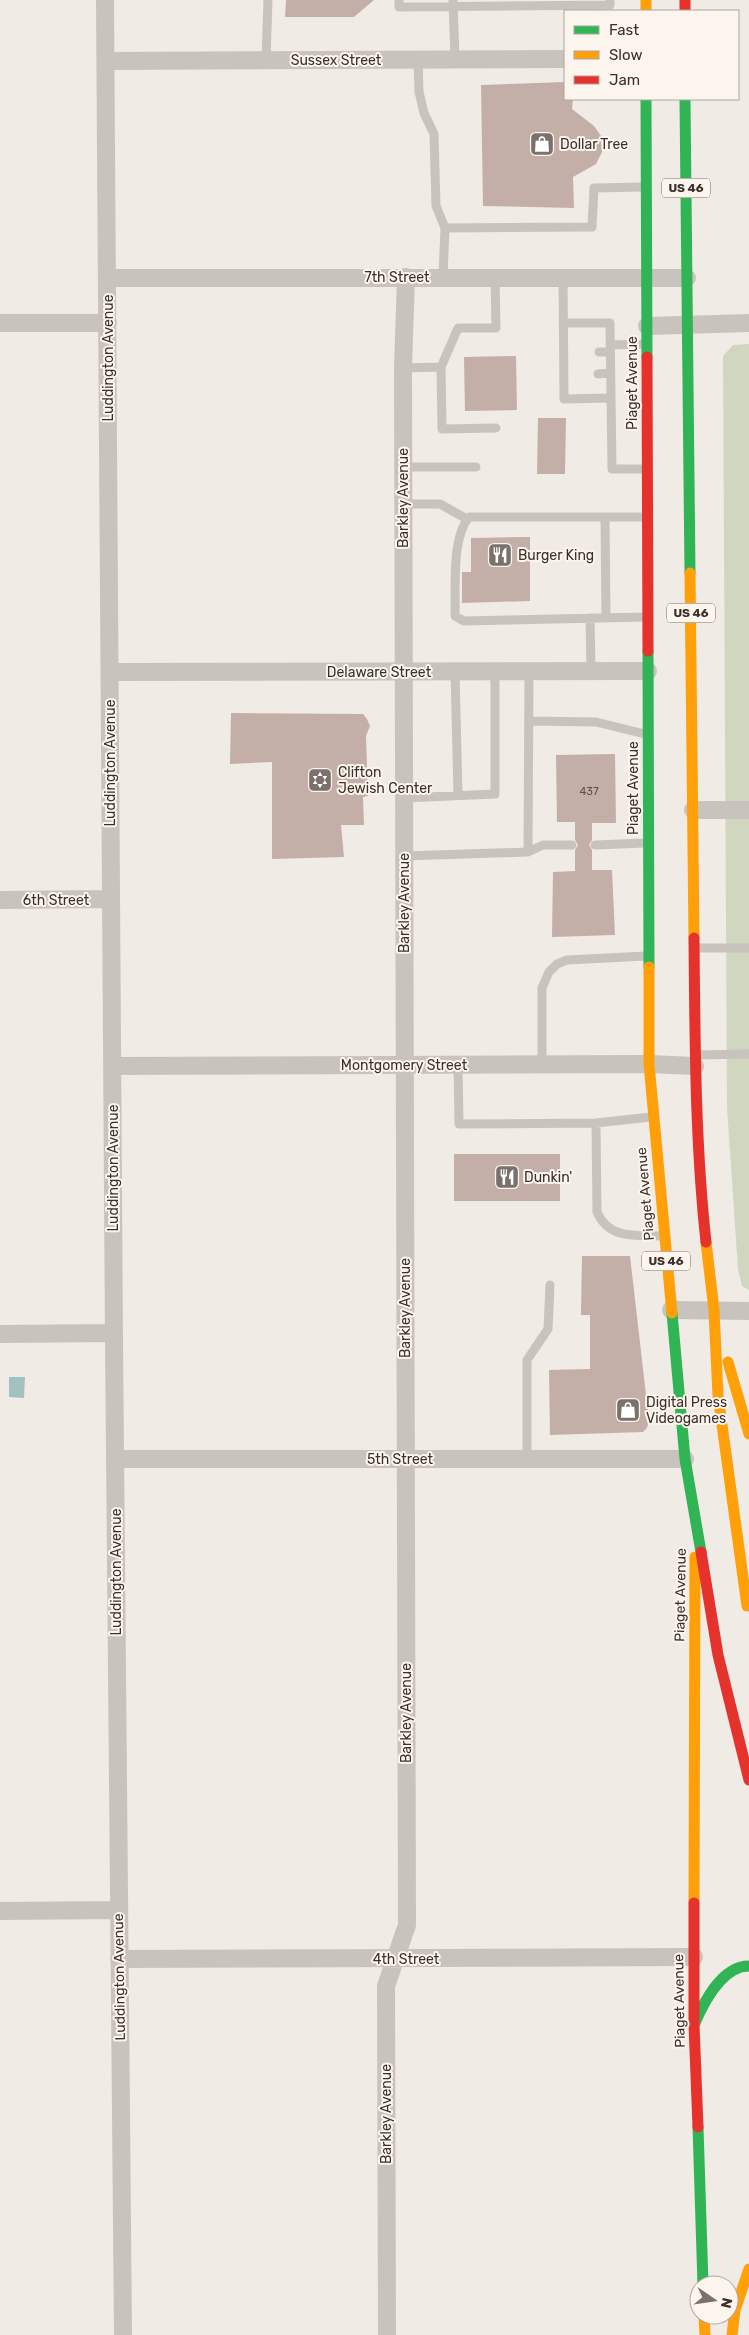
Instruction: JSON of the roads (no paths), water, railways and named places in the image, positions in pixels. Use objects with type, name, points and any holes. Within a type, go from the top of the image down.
[{"type":"main road","name":"Piaget Avenue","points":[[646,100],[649,1064],[670,1310],[691,1459],[696,1530],[693,1587],[694,2025],[703,2275]]},
{"type":"main road","name":"US 46","points":[[685,100],[695,1061],[701,1197],[714,1310],[718,1396],[749,1618]]},
{"type":"main road","points":[[714,1310],[749,1434]]},
{"type":"main road","points":[[720,1497],[747,1606]]},
{"type":"main road","name":"US 46","points":[[696,1530],[718,1655],[749,1780]]},
{"type":"main road","points":[[694,2025],[706,1995],[723,1977],[745,1966],[749,1966]]},
{"type":"main road","points":[[732,2335],[735,2310],[749,2269]]},
{"type":"main road","points":[[740,2335],[746,2323]]},
{"type":"street","name":"Luddington Avenue","points":[[105,0],[123,2335]]},
{"type":"street","name":"Sussex Street","points":[[106,61],[564,59]]},
{"type":"street","name":"7th Street","points":[[107,278],[443,276],[687,278]]},
{"type":"street","name":"Barkley Avenue","points":[[387,2335],[386,1986],[406,1925],[403,368],[406,277]]},
{"type":"street","points":[[0,323],[108,323]]},
{"type":"street","points":[[647,335],[687,324],[749,324]]},
{"type":"street","name":"Delaware Street","points":[[110,672],[648,671]]},
{"type":"street","points":[[693,810],[749,810]]},
{"type":"street","name":"6th Street","points":[[0,900],[111,900]]},
{"type":"street","name":"Montgomery Street","points":[[112,1066],[649,1064],[695,1061]]},
{"type":"street","points":[[670,1310],[749,1311]]},
{"type":"street","points":[[0,1334],[114,1332]]},
{"type":"street","name":"5th Street","points":[[115,1459],[691,1459]]},
{"type":"street","points":[[0,1912],[119,1910]]},
{"type":"street","name":"4th Street","points":[[119,1959],[694,1957]]},
{"type":"lane","points":[[266,60],[268,0]]},
{"type":"lane","points":[[399,0],[400,7],[453,3],[610,5],[610,0]]},
{"type":"lane","points":[[453,3],[455,59]]},
{"type":"lane","points":[[418,60],[419,92],[424,113],[434,134],[436,206],[445,228],[443,276]]},
{"type":"lane","points":[[445,228],[592,227],[594,188],[646,187]]},
{"type":"lane","points":[[495,276],[496,328],[458,328],[440,367],[442,429],[496,428]]},
{"type":"lane","points":[[563,277],[563,324],[567,353],[564,399],[611,398]]},
{"type":"lane","points":[[563,324],[610,323],[612,469],[647,469]]},
{"type":"lane","points":[[599,352],[647,335]]},
{"type":"lane","points":[[403,368],[440,367]]},
{"type":"lane","points":[[598,374],[610,373]]},
{"type":"lane","points":[[403,468],[476,466]]},
{"type":"lane","points":[[403,504],[440,504],[467,519]]},
{"type":"lane","points":[[647,517],[469,517],[458,538],[456,616],[464,621],[648,617]]},
{"type":"lane","points":[[605,517],[606,618]]},
{"type":"lane","points":[[590,618],[591,672]]},
{"type":"lane","points":[[456,672],[458,795]]},
{"type":"lane","points":[[404,798],[495,794],[495,672]]},
{"type":"lane","points":[[528,852],[529,672]]},
{"type":"lane","points":[[529,721],[596,722],[648,735]]},
{"type":"lane","points":[[595,845],[648,843]]},
{"type":"lane","points":[[404,856],[528,852],[543,845],[572,845]]},
{"type":"lane","points":[[695,948],[749,948]]},
{"type":"lane","points":[[542,1064],[542,988],[553,968],[567,960],[648,956]]},
{"type":"lane","points":[[695,1061],[749,1054]]},
{"type":"lane","points":[[458,1064],[459,1124],[596,1124],[654,1117]]},
{"type":"lane","points":[[596,1124],[597,1212],[601,1221],[620,1235],[664,1236]]},
{"type":"lane","points":[[527,1459],[528,1360],[548,1329],[550,1285]]},
{"type":"water","points":[[9,1377],[25,1377],[24,1398],[9,1397]]},
{"type":"place","name":"Dollar Tree","points":[[542,144]]},
{"type":"place","name":"Burger King","points":[[500,555]]},
{"type":"place","name":"Clifton Jewish Center","points":[[320,780]]},
{"type":"place","name":"Dunkin'","points":[[507,1177]]},
{"type":"place","name":"Digital Press Videogames","points":[[628,1410]]}]
